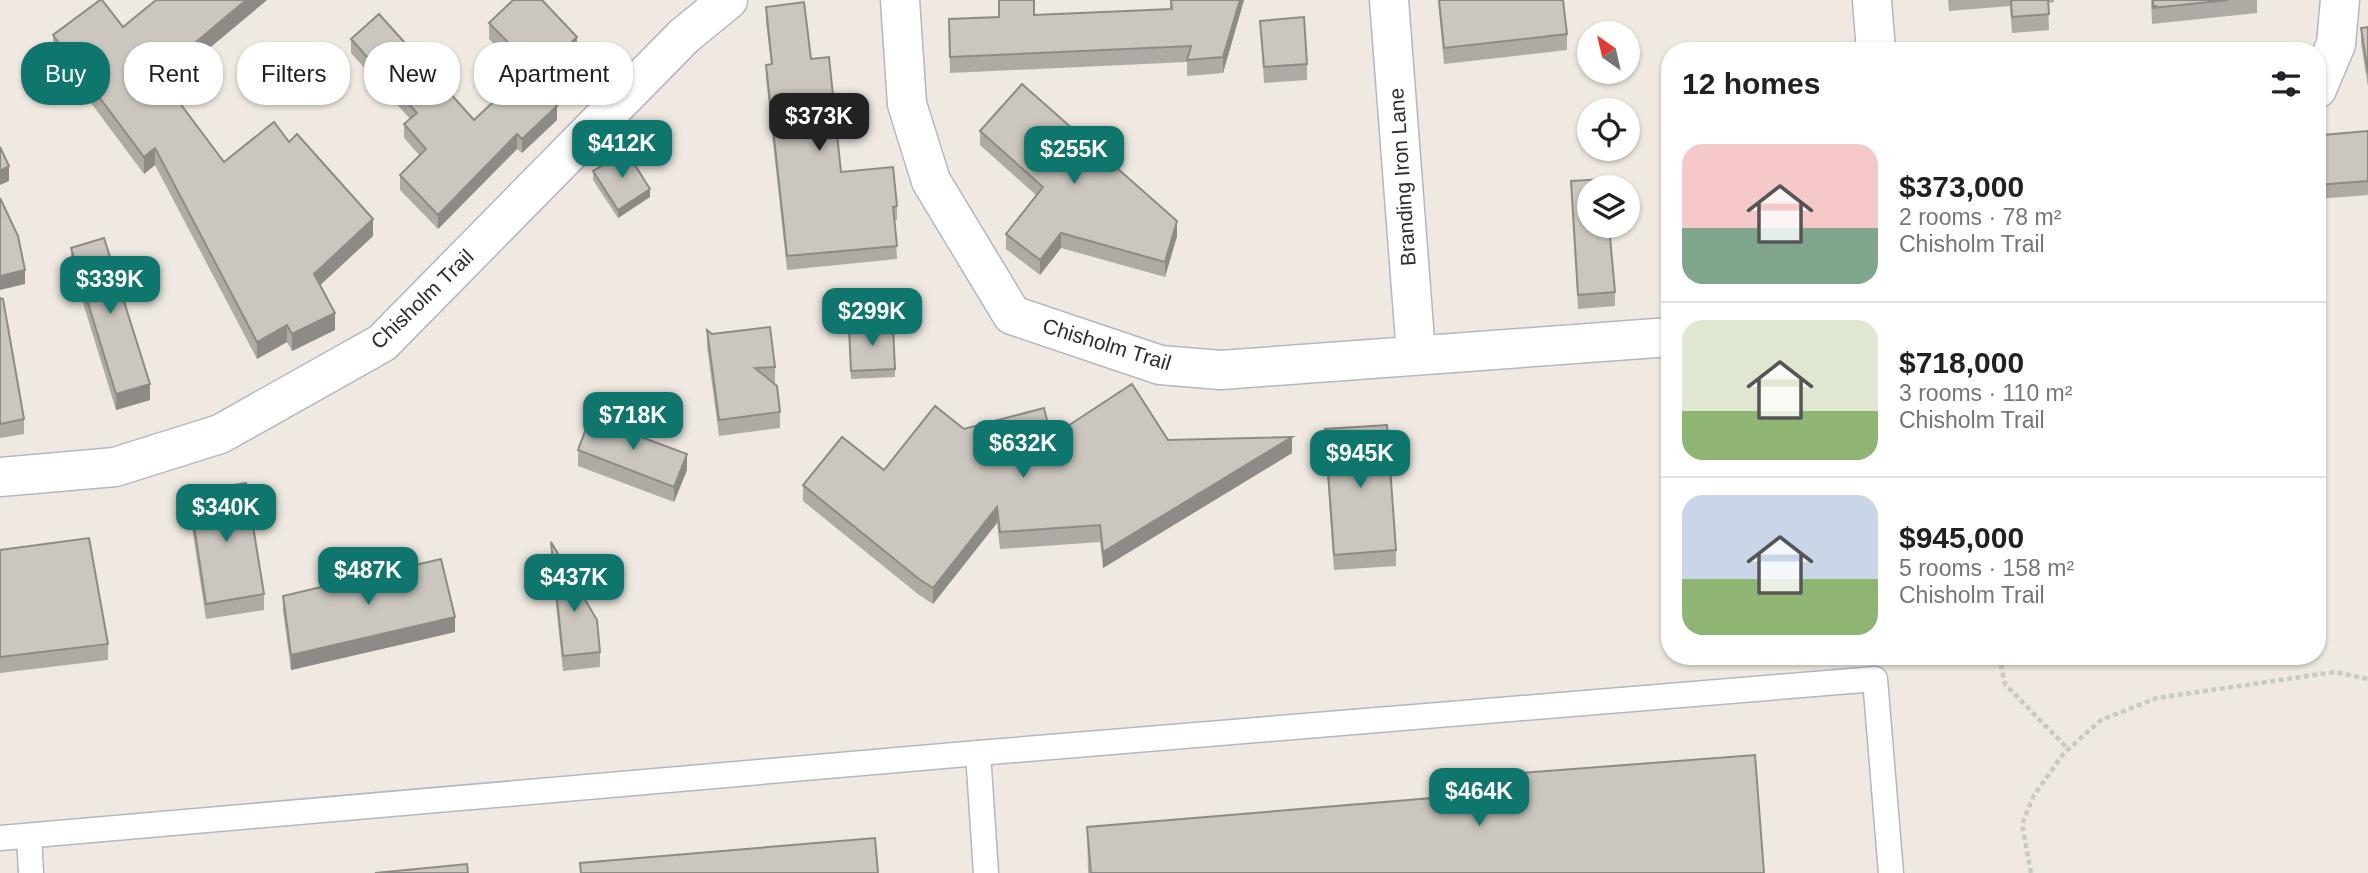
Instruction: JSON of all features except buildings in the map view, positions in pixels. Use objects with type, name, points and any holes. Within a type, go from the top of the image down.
[{"type":"street","name":"Chisholm Trail","points":[[0,477],[115,467],[220,434],[382,343],[684,36],[728,0]]},
{"type":"street","name":"Chisholm Trail","points":[[900,0],[907,104],[930,181],[1012,315],[1160,365],[1221,370],[1661,338]]},
{"type":"street","name":"Branding Iron Lane","points":[[1389,0],[1416,354]]},
{"type":"street","points":[[1872,0],[1875,42]]},
{"type":"street","points":[[2326,68],[2336,44],[2340,0]]},
{"type":"lane","points":[[0,838],[1875,679],[1891,873]]},
{"type":"lane","points":[[978,753],[986,873]]},
{"type":"lane","points":[[29,836],[31,873]]},
{"type":"path","points":[[2001,665],[2005,684],[2068,749]]},
{"type":"path","points":[[2031,873],[2022,824],[2034,795],[2068,749],[2101,720],[2157,698],[2335,673],[2368,679]]}]
